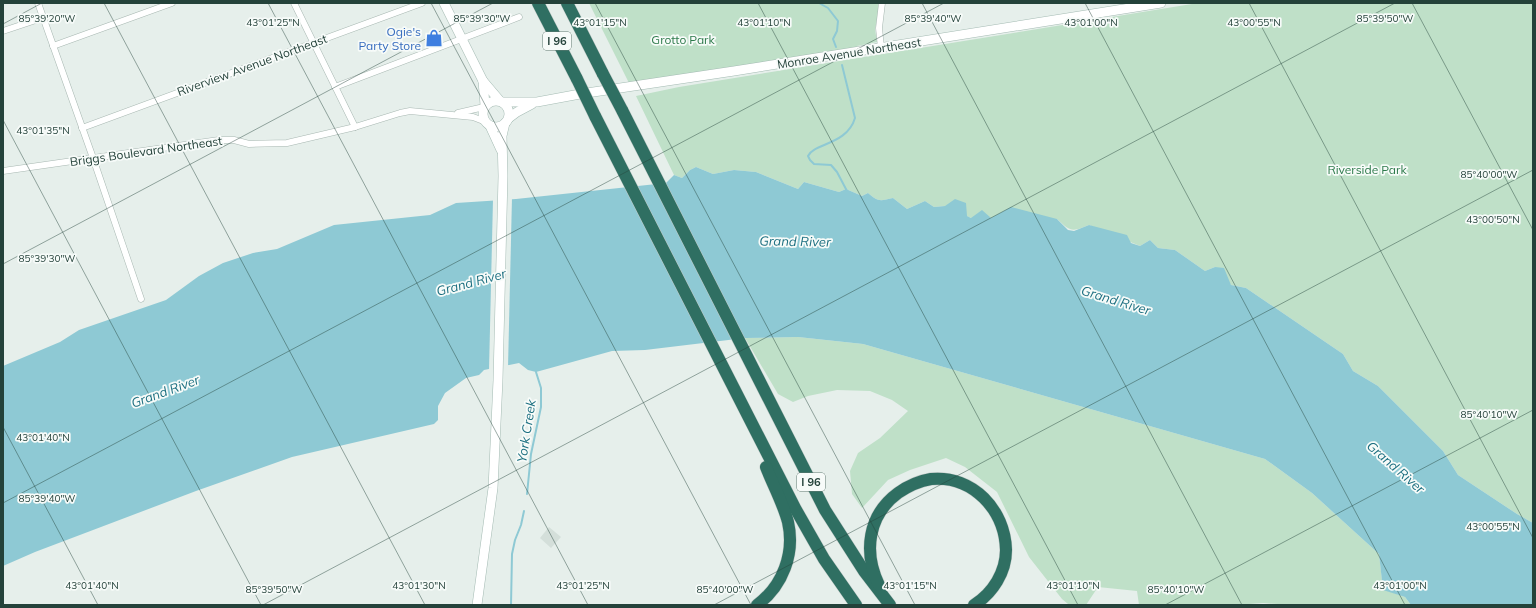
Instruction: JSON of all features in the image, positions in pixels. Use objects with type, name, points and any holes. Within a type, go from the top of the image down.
[{"type":"highway","name":"I 96","points":[[538,3],[619,165],[804,526],[855,605]]},
{"type":"highway","name":"I 96","points":[[568,3],[825,510],[864,571],[888,602]]},
{"type":"highway","points":[[740,401],[752,436],[788,520],[790,535],[788,557],[782,575],[769,594],[757,605]]},
{"type":"highway","points":[[888,602],[875,578],[871,559],[871,532],[875,519],[882,508],[908,486],[931,479],[953,481],[971,488],[989,502],[999,518],[1005,537],[1006,554],[1004,568],[996,584],[984,599],[974,605]]},
{"type":"main road","points":[[444,3],[483,81],[501,102],[508,107],[507,121],[502,136],[503,188],[498,380],[493,488],[477,605]]},
{"type":"main road","name":"Monroe Avenue Northeast","points":[[501,102],[537,102],[1161,3]]},
{"type":"main road","points":[[483,81],[485,106],[483,115],[503,153]]},
{"type":"main road","points":[[485,106],[492,101],[501,102]]},
{"type":"main road","name":"Monroe Avenue Northeast","points":[[507,121],[517,112],[537,102]]},
{"type":"main road","points":[[488,124],[498,127],[507,121]]},
{"type":"street","points":[[38,3],[141,299]]},
{"type":"street","points":[[53,46],[172,3]]},
{"type":"street","points":[[294,3],[312,44],[355,127]]},
{"type":"street","name":"Riverview Avenue Northeast","points":[[82,128],[422,3]]},
{"type":"street","points":[[881,48],[879,28],[882,3]]},
{"type":"street","points":[[335,87],[519,17]]},
{"type":"street","points":[[3,31],[42,18]]},
{"type":"street","name":"Briggs Boulevard Northeast","points":[[454,114],[485,106]]},
{"type":"street","name":"Briggs Boulevard Northeast","points":[[3,171],[226,140],[249,144],[287,143],[355,127],[410,111],[454,114],[479,118],[488,124]]},
{"type":"shaded area","points":[[549,527],[561,537],[551,548],[540,538]]},
{"type":"green space","name":"Grotto Park","points":[[589,3],[878,3],[878,15],[875,29],[877,42],[857,46],[856,49],[629,83]]},
{"type":"green space","name":"Riverside Park","points":[[1198,3],[1533,3],[1533,523],[1458,475],[1443,451],[1378,386],[1353,371],[1343,354],[1246,288],[1231,285],[1215,267],[1205,271],[1175,250],[1158,248],[1150,240],[1140,246],[1089,225],[1072,230],[1057,219],[971,218],[945,206],[934,207],[925,201],[907,209],[893,198],[879,200],[868,193],[862,196],[846,189],[839,192],[804,182],[798,189],[756,172],[734,170],[713,174],[696,167],[690,170],[682,178],[674,175],[636,96],[679,87]]},
{"type":"green space","points":[[798,337],[863,344],[1265,459],[1312,493],[1379,554],[1383,589],[1405,597],[1411,605],[1291,605],[1263,603],[1236,605],[1139,605],[1137,591],[1098,587],[1086,605],[1068,604],[1062,599],[1029,557],[997,492],[965,467],[946,458],[910,470],[888,480],[862,508],[852,494],[850,471],[858,453],[880,438],[908,411],[892,400],[870,391],[837,390],[808,396],[793,402],[778,394],[745,338]]},
{"type":"water","name":"Grand River","points":[[696,167],[713,174],[734,170],[756,172],[798,189],[804,182],[839,192],[846,189],[862,196],[868,193],[879,200],[893,198],[907,209],[925,201],[934,207],[945,206],[955,199],[966,203],[967,216],[971,218],[982,210],[991,218],[1011,207],[1057,219],[1068,230],[1074,231],[1089,225],[1127,235],[1131,243],[1140,246],[1150,240],[1158,248],[1175,250],[1205,271],[1215,267],[1224,268],[1231,285],[1246,288],[1343,354],[1353,371],[1378,386],[1443,451],[1458,475],[1533,523],[1533,605],[1411,605],[1405,597],[1383,590],[1379,554],[1312,493],[1265,459],[863,344],[798,337],[745,338],[645,350],[612,351],[536,372],[528,370],[519,363],[484,370],[479,375],[466,378],[445,393],[438,406],[438,420],[434,424],[292,457],[196,491],[35,552],[3,566],[3,366],[60,342],[79,330],[166,300],[199,276],[223,263],[253,253],[277,249],[334,225],[430,215],[456,203],[516,199],[666,183],[674,175],[682,178],[690,170]]},
{"type":"pier","points":[[512,197],[508,367],[489,371],[493,199]]},
{"type":"waterway","points":[[819,3],[828,8],[838,21],[837,31],[833,39],[836,47]]},
{"type":"waterway","points":[[842,65],[855,118],[851,127],[845,134],[817,148],[808,156],[814,164],[831,165],[837,172],[847,191]]},
{"type":"waterway","name":"York Creek","points":[[527,494],[531,454],[541,407],[541,388],[536,372]]},
{"type":"waterway","name":"York Creek","points":[[511,605],[512,554],[524,511]]},
{"type":"place","name":"Ogie's Party Store","points":[[434,38]]}]
